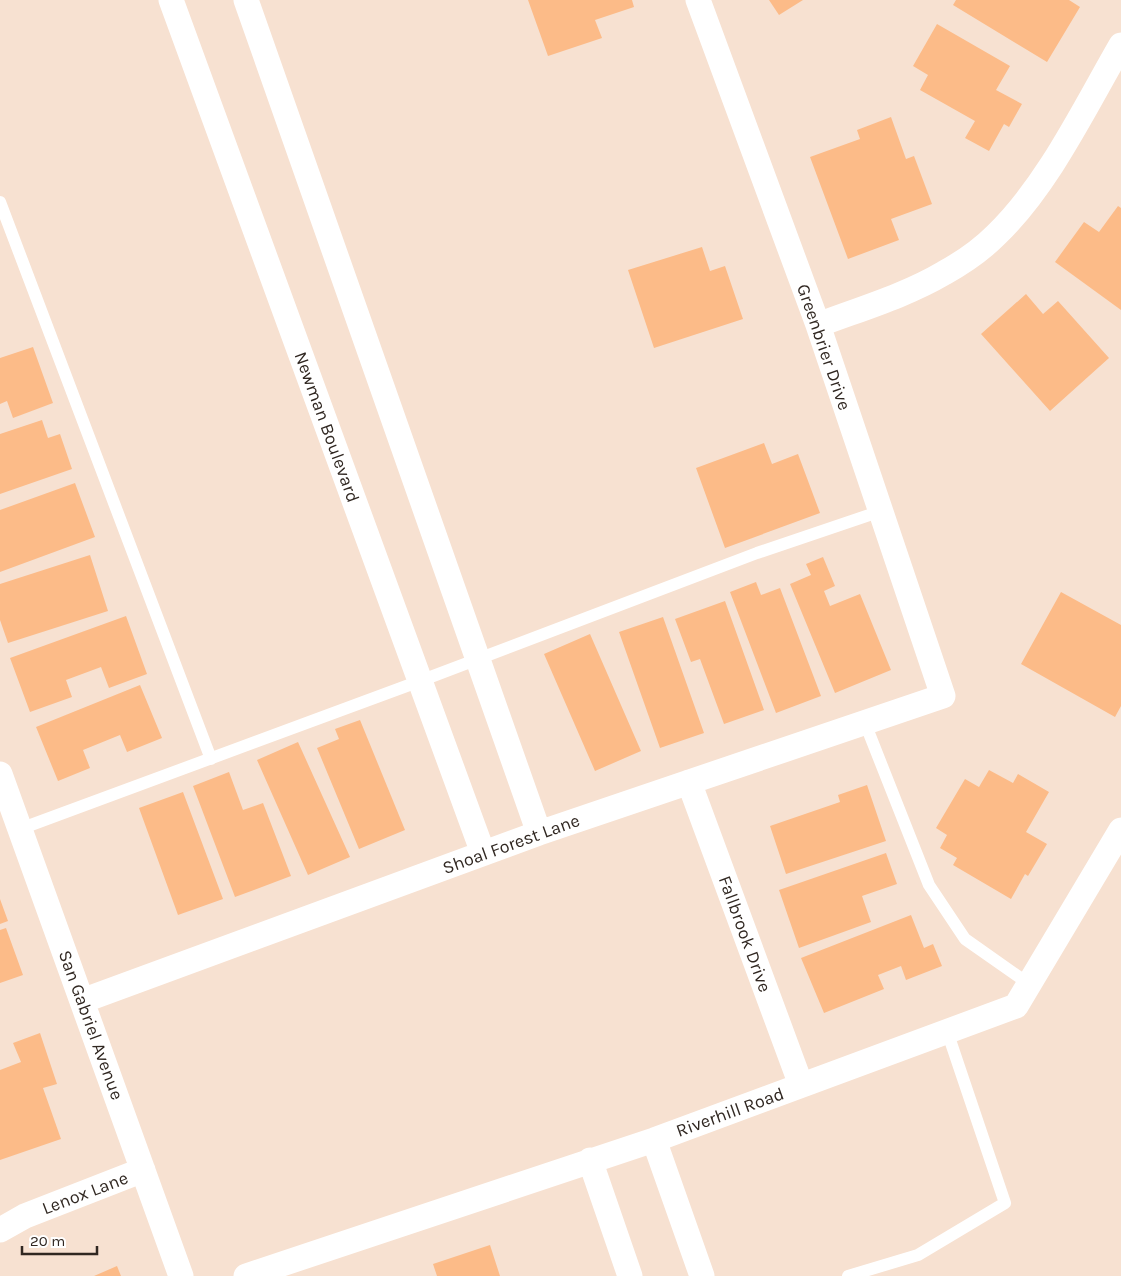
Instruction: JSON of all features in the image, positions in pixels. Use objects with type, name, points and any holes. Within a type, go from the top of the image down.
[{"type":"street","name":"Newman Boulevard","points":[[171,0],[483,853]]},
{"type":"street","points":[[246,0],[539,833]]},
{"type":"street","name":"Greenbrier Drive","points":[[698,0],[818,325],[943,696]]},
{"type":"street","points":[[818,325],[926,283],[961,262],[996,236],[1027,200],[1049,168],[1121,45]]},
{"type":"street","name":"Shoal Forest Lane","points":[[82,1001],[539,833],[943,696]]},
{"type":"street","name":"San Gabriel Avenue","points":[[0,774],[181,1276]]},
{"type":"street","name":"Fallbrook Drive","points":[[689,782],[801,1086]]},
{"type":"street","name":"Riverhill Road","points":[[246,1276],[654,1140],[1016,1006],[1121,830]]},
{"type":"street","points":[[654,1140],[702,1276]]},
{"type":"street","points":[[590,1160],[630,1276]]},
{"type":"street","name":"Lenox Lane","points":[[0,1230],[25,1216],[143,1170]]},
{"type":"lane","points":[[0,202],[210,759]]},
{"type":"lane","points":[[20,829],[420,681],[757,553],[881,511]]},
{"type":"lane","points":[[866,723],[929,885],[965,940],[1029,984]]},
{"type":"lane","points":[[848,1276],[918,1255],[1005,1203],[947,1031]]},
{"type":"building","points":[[528,0],[632,0],[634,7],[595,20],[602,38],[548,56]]},
{"type":"building","points":[[769,0],[803,0],[779,15]]},
{"type":"building","points":[[956,0],[1069,0],[1080,7],[1047,62],[953,5]]},
{"type":"building","points":[[937,24],[1010,66],[996,90],[1022,104],[1009,127],[1004,124],[989,151],[965,138],[975,121],[920,90],[928,75],[913,66]]},
{"type":"building","points":[[891,117],[906,159],[914,156],[932,204],[891,219],[899,240],[848,259],[810,157],[860,139],[857,130]]},
{"type":"building","points":[[1118,206],[1121,208],[1121,310],[1055,262],[1084,222],[1099,232]]},
{"type":"building","points":[[702,247],[710,271],[725,266],[743,319],[654,348],[628,270]]},
{"type":"building","points":[[1026,294],[1043,314],[1058,301],[1109,358],[1050,411],[981,334]]},
{"type":"building","points":[[33,347],[53,403],[13,418],[7,401],[0,404],[0,358]]},
{"type":"building","points":[[42,420],[48,438],[60,434],[72,469],[0,494],[0,434]]},
{"type":"building","points":[[764,443],[772,464],[798,454],[820,513],[725,548],[696,468]]},
{"type":"building","points":[[75,483],[95,537],[0,572],[0,510]]},
{"type":"building","points":[[90,555],[108,611],[8,643],[0,620],[0,584]]},
{"type":"building","points":[[823,557],[835,586],[824,591],[830,606],[860,594],[891,670],[835,693],[790,584],[811,575],[806,564]]},
{"type":"building","points":[[756,582],[761,595],[780,588],[821,696],[776,713],[730,592]]},
{"type":"building","points":[[1061,592],[1121,625],[1121,706],[1115,717],[1021,664]]},
{"type":"building","points":[[725,601],[764,710],[724,724],[700,659],[691,662],[675,619]]},
{"type":"building","points":[[126,616],[147,674],[109,688],[101,667],[66,680],[72,697],[30,712],[10,658]]},
{"type":"building","points":[[663,617],[704,733],[660,748],[619,632]]},
{"type":"building","points":[[590,634],[641,751],[595,771],[544,654]]},
{"type":"building","points":[[140,685],[162,738],[127,752],[120,735],[83,750],[90,768],[58,781],[36,727]]},
{"type":"building","points":[[360,720],[405,830],[359,849],[317,748],[339,739],[335,729]]},
{"type":"building","points":[[298,742],[350,857],[308,875],[257,760]]},
{"type":"building","points":[[989,770],[1013,783],[1018,774],[1049,792],[1026,832],[1047,844],[1028,876],[1025,874],[1011,899],[953,865],[957,858],[940,848],[947,835],[936,828],[965,779],[979,787]]},
{"type":"building","points":[[229,772],[243,810],[263,803],[291,876],[235,897],[193,786]]},
{"type":"building","points":[[867,785],[886,841],[786,874],[770,826],[840,802],[838,795]]},
{"type":"building","points":[[183,792],[223,899],[178,915],[139,808]]},
{"type":"building","points":[[886,853],[897,884],[862,896],[871,922],[799,948],[779,890]]},
{"type":"building","points":[[0,899],[8,921],[0,924]]},
{"type":"building","points":[[911,915],[924,948],[933,944],[942,966],[906,980],[901,966],[878,975],[884,989],[824,1013],[801,958]]},
{"type":"building","points":[[6,928],[23,975],[0,983],[0,930]]},
{"type":"building","points":[[40,1033],[57,1084],[43,1088],[61,1139],[0,1160],[0,1070],[21,1062],[13,1043]]},
{"type":"building","points":[[490,1245],[500,1276],[437,1276],[433,1264]]},
{"type":"building","points":[[117,1266],[121,1276],[94,1276]]}]
